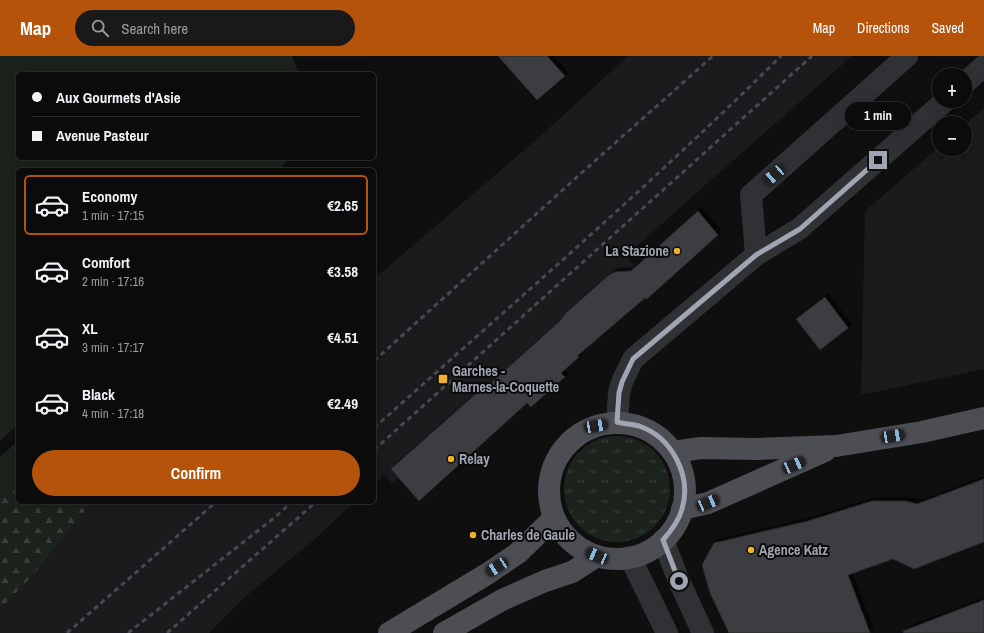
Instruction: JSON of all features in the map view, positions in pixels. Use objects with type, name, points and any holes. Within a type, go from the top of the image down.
[{"type":"main road","points":[[673,452],[700,448],[757,449],[836,446],[922,432],[984,418]]},
{"type":"main road","points":[[617,422],[639,426],[658,437],[673,452],[682,470],[685,489],[682,509],[675,526],[663,540],[653,548],[642,554],[630,557],[614,558],[597,556],[583,550],[571,541],[561,530],[554,518],[549,502],[548,486],[552,470],[561,451],[577,436],[596,426],[617,422]]},
{"type":"main road","points":[[682,509],[713,501],[836,446]]},
{"type":"main road","points":[[390,633],[487,574],[518,553],[554,518]]},
{"type":"main road","points":[[444,633],[502,600],[545,581],[572,572],[597,556]]},
{"type":"street","points":[[756,255],[751,195],[907,56]]},
{"type":"street","points":[[972,77],[984,66]]},
{"type":"street","points":[[617,422],[619,393],[622,382],[633,359],[756,255],[800,229],[937,108]]},
{"type":"street","points":[[753,223],[778,229],[800,229]]},
{"type":"street","points":[[663,540],[679,581],[703,633]]},
{"type":"street","points":[[630,557],[667,633]]},
{"type":"shaded area","points":[[628,56],[852,56],[626,256],[635,267],[626,276],[618,272],[609,275],[566,313],[563,317],[564,322],[486,392],[478,392],[403,458],[394,469],[398,478],[392,483],[384,475],[376,482],[376,277],[536,140]]},
{"type":"shaded area","points":[[984,108],[984,369],[861,395],[865,211],[932,153],[932,156],[972,156],[972,118]]},
{"type":"shaded area","points":[[90,504],[352,504],[316,538],[245,597],[209,633],[0,633],[0,609],[34,574]]},
{"type":"green space","points":[[0,56],[292,56],[298,72],[16,72],[16,160],[287,160],[281,168],[16,168],[16,426],[0,441]]},
{"type":"green space","points":[[617,436],[637,440],[654,452],[666,469],[670,489],[666,509],[654,526],[637,538],[617,542],[597,538],[580,526],[568,509],[564,489],[568,469],[580,452],[597,440]]},
{"type":"green space","points":[[16,443],[16,477],[0,493],[0,457]]},
{"type":"green space","points":[[16,477],[16,504],[90,504],[34,574],[0,609],[0,493]]},
{"type":"building","points":[[498,56],[547,56],[565,76],[537,100]]},
{"type":"building","points":[[698,211],[718,235],[647,299],[645,298],[577,356],[579,357],[561,373],[565,377],[531,407],[527,403],[419,501],[391,469],[478,392],[482,391],[609,275],[615,272],[631,271]]},
{"type":"building","points":[[825,297],[848,328],[820,350],[796,319]]},
{"type":"building","points":[[984,479],[984,542],[914,569],[893,559],[848,575],[870,633],[729,633],[710,593],[702,565],[714,543],[808,521],[872,501],[906,501],[917,504]]},
{"type":"building","points":[[984,600],[984,633],[904,633],[903,631]]},
{"type":"railway","points":[[376,359],[713,56]]},
{"type":"railway","points":[[376,426],[631,198],[781,56]]},
{"type":"railway","points":[[376,448],[812,56]]},
{"type":"railway","points":[[67,633],[214,504]]},
{"type":"railway","points":[[128,633],[290,504]]},
{"type":"railway","points":[[167,633],[314,504]]},
{"type":"place","name":"La Stazione","points":[[677,251]]},
{"type":"place","name":"Garches - Marnes-la-Coquette","points":[[443,379]]},
{"type":"place","name":"Relay","points":[[451,459]]},
{"type":"place","name":"Charles de Gaule","points":[[473,535]]},
{"type":"place","name":"Agence Katz","points":[[751,550]]},
{"type":"route","points":[[679,581],[663,540],[675,526],[682,509],[685,489],[682,470],[673,452],[658,437],[639,426],[617,422],[619,393],[622,382],[633,359],[756,255],[800,229],[878,160]]}]
